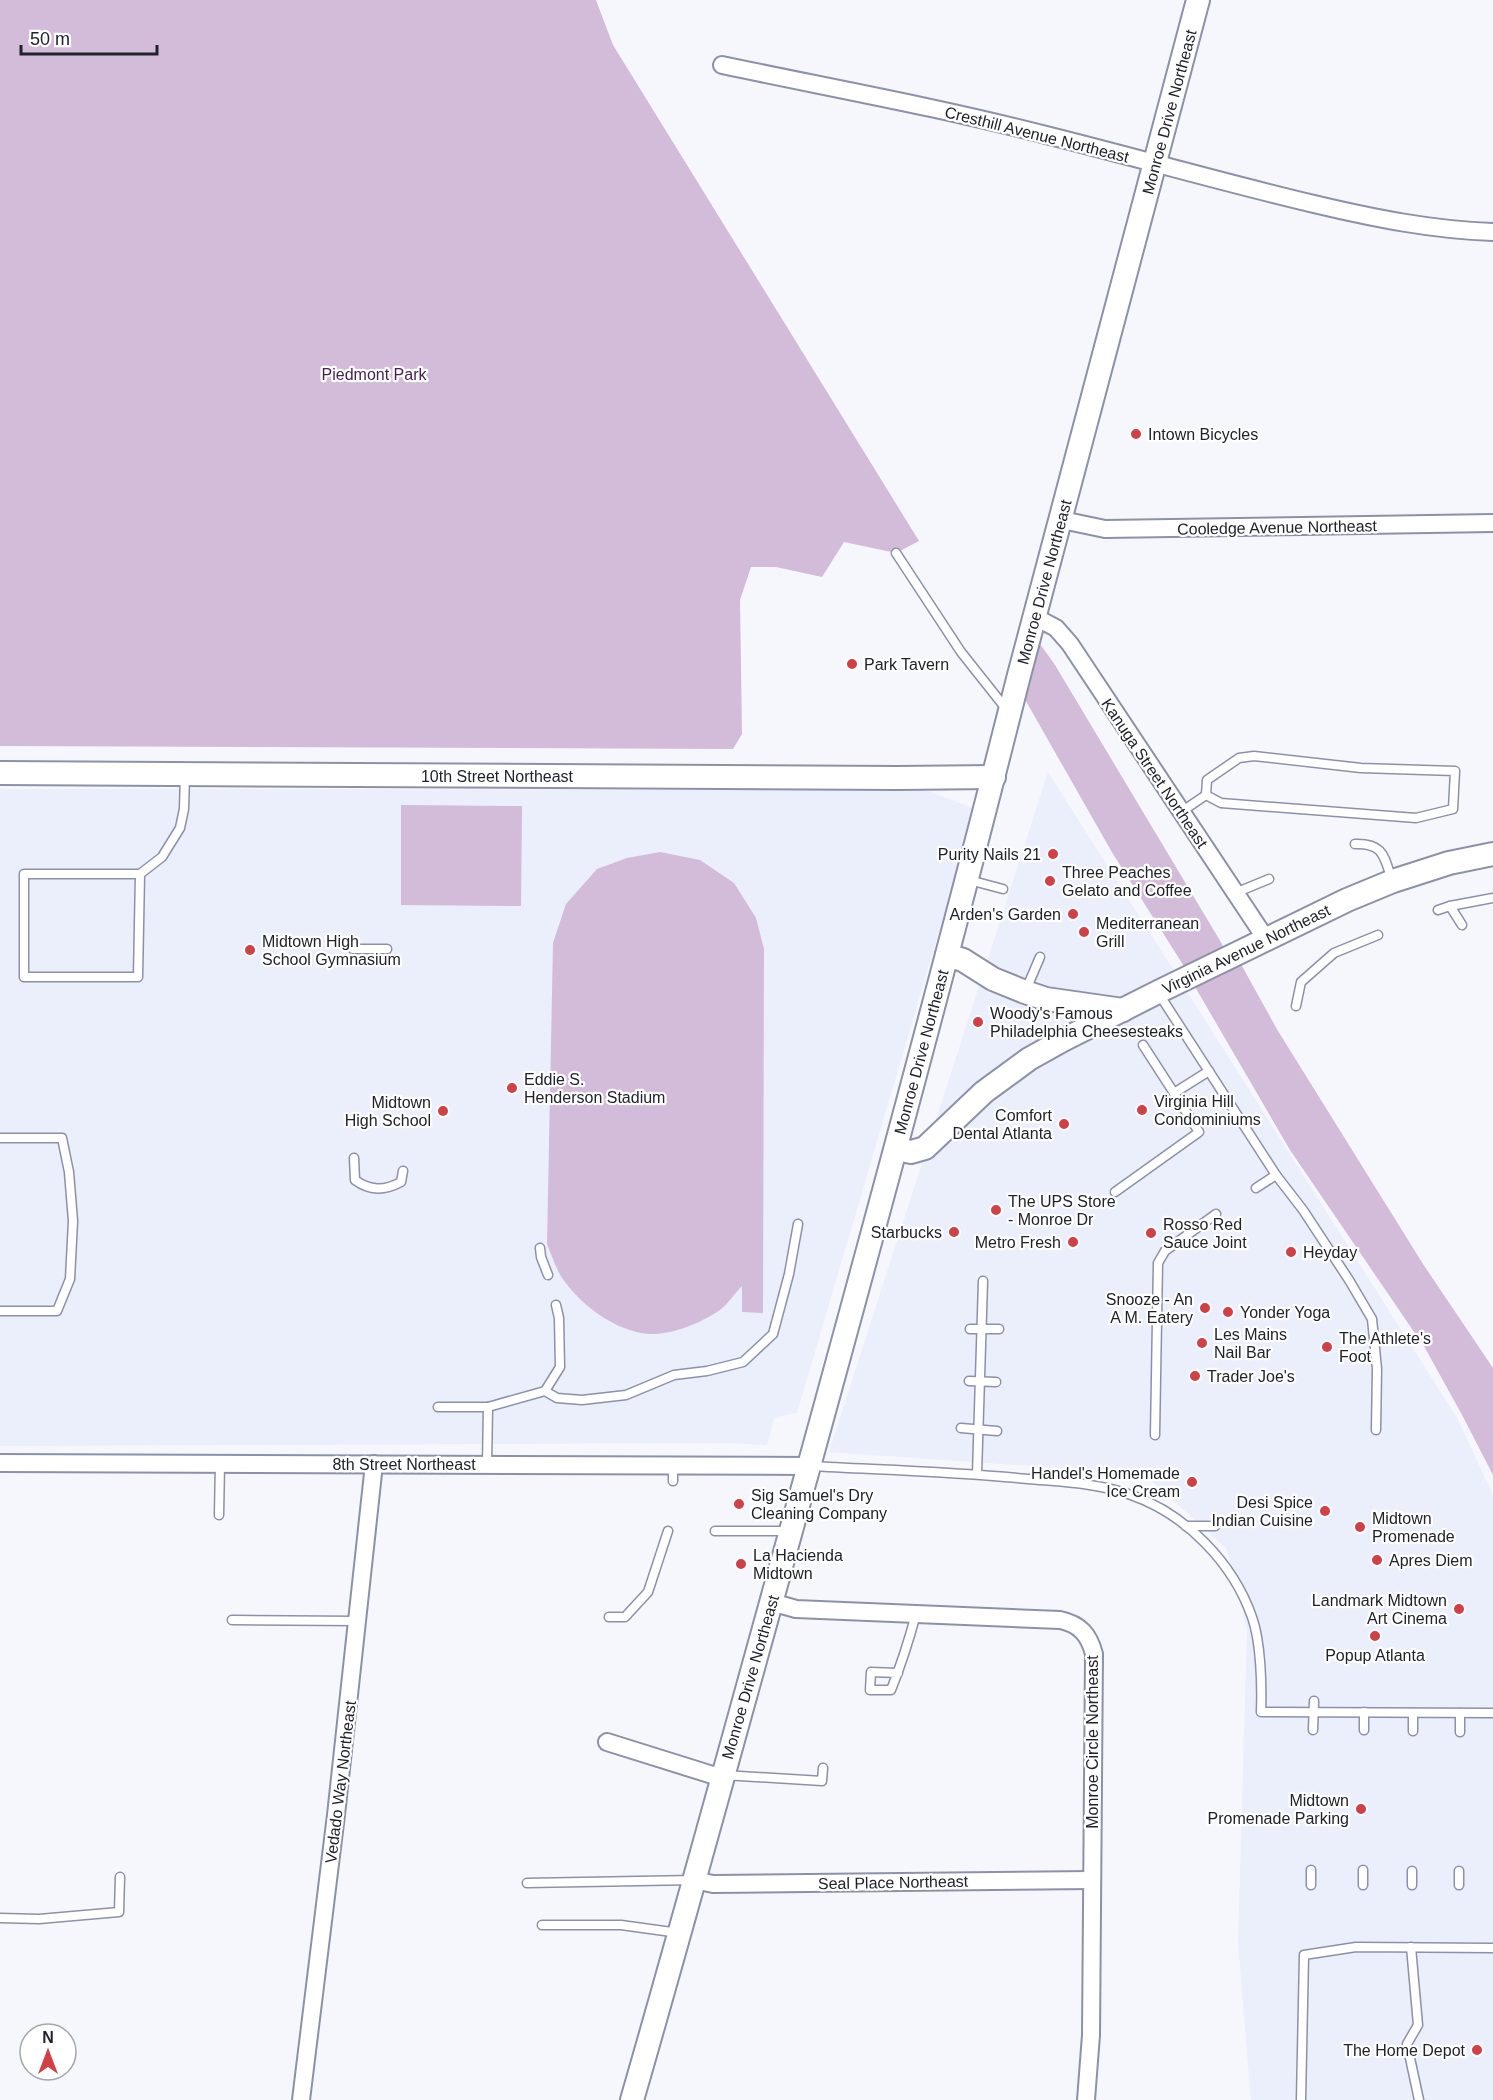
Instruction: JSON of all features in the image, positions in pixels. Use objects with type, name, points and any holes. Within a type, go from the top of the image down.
[{"type":"main road","name":"Monroe Drive Northeast","points":[[631,2099],[694,1880],[896,1149],[1198,0]]},
{"type":"main road","name":"10th Street Northeast","points":[[0,773],[994,777]]},
{"type":"main road","name":"Virginia Avenue Northeast","points":[[896,1149],[911,1152],[925,1148],[984,1092],[1029,1059],[1158,992],[1393,880],[1449,863],[1493,854]]},
{"type":"main road","points":[[947,955],[963,960],[993,979],[1046,999],[1123,1010]]},
{"type":"street","name":"Cresthill Avenue Northeast","points":[[722,65],[964,116],[1270,194],[1368,216],[1417,225],[1493,232]]},
{"type":"street","name":"Cooledge Avenue Northeast","points":[[1062,520],[1106,530],[1493,523]]},
{"type":"street","name":"Kanuga Street Northeast","points":[[1035,617],[1056,628],[1070,644],[1266,939]]},
{"type":"street","name":"8th Street Northeast","points":[[0,1463],[488,1465],[673,1473],[809,1466]]},
{"type":"street","name":"Vedado Way Northeast","points":[[301,2100],[358,1622],[374,1464]]},
{"type":"street","name":"Monroe Circle Northeast","points":[[771,1602],[796,1609],[1060,1620],[1081,1628],[1091,1641],[1094,1654],[1091,2035],[1086,2100]]},
{"type":"street","points":[[607,1742],[722,1777]]},
{"type":"street","name":"Seal Place Northeast","points":[[694,1880],[713,1884],[1092,1880]]},
{"type":"lane","points":[[896,553],[961,651],[1009,713]]},
{"type":"lane","points":[[1254,756],[1361,768],[1455,771],[1453,809],[1416,818],[1221,803],[1206,795],[1207,780],[1239,759],[1254,756]]},
{"type":"lane","points":[[140,874],[138,977],[24,977],[24,874],[140,874],[162,857],[180,828],[184,809],[185,775]]},
{"type":"lane","points":[[1181,812],[1206,795]]},
{"type":"lane","points":[[1356,844],[1375,846],[1383,853],[1393,880]]},
{"type":"lane","points":[[967,879],[1003,889]]},
{"type":"lane","points":[[1235,893],[1269,879]]},
{"type":"lane","points":[[1438,910],[1493,898]]},
{"type":"lane","points":[[1450,906],[1462,925]]},
{"type":"lane","points":[[1296,1006],[1302,982],[1334,953],[1378,935]]},
{"type":"lane","points":[[353,949],[387,949]]},
{"type":"lane","points":[[1025,992],[1040,957]]},
{"type":"lane","points":[[1158,992],[1276,1175],[1303,1210],[1346,1274],[1372,1319],[1377,1369],[1376,1430]]},
{"type":"lane","points":[[1115,1192],[1198,1132],[1143,1045]]},
{"type":"lane","points":[[1174,1093],[1209,1071]]},
{"type":"lane","points":[[0,1138],[62,1138],[69,1172],[73,1221],[70,1279],[57,1311],[0,1311]]},
{"type":"lane","points":[[354,1158],[354,1180],[366,1188],[390,1188],[401,1182],[403,1171]]},
{"type":"lane","points":[[1256,1188],[1276,1175]]},
{"type":"lane","points":[[1155,1435],[1158,1263],[1165,1251],[1216,1214]]},
{"type":"lane","points":[[545,1391],[557,1398],[582,1400],[626,1395],[674,1375],[707,1371],[743,1362],[773,1334],[789,1274],[798,1224]]},
{"type":"lane","points":[[540,1248],[548,1275]]},
{"type":"lane","points":[[977,1474],[983,1281]]},
{"type":"lane","points":[[438,1407],[488,1407],[545,1391],[560,1367],[559,1318],[556,1305]]},
{"type":"lane","points":[[970,1329],[999,1329]]},
{"type":"lane","points":[[969,1381],[996,1382]]},
{"type":"lane","points":[[488,1407],[488,1465]]},
{"type":"lane","points":[[961,1428],[997,1431]]},
{"type":"lane","points":[[219,1515],[220,1464]]},
{"type":"lane","points":[[809,1466],[977,1474],[1086,1484],[1132,1495],[1175,1516],[1210,1546],[1236,1583],[1253,1618],[1260,1659],[1261,1712],[1493,1713]]},
{"type":"lane","points":[[1186,1526],[1215,1526]]},
{"type":"lane","points":[[609,1617],[625,1617],[648,1593],[668,1531]]},
{"type":"lane","points":[[715,1532],[791,1532]]},
{"type":"lane","points":[[898,1673],[916,1614]]},
{"type":"lane","points":[[232,1620],[358,1622]]},
{"type":"lane","points":[[1313,1730],[1314,1701]]},
{"type":"lane","points":[[1364,1712],[1364,1730]]},
{"type":"lane","points":[[1413,1713],[1413,1731]]},
{"type":"lane","points":[[1460,1713],[1460,1732]]},
{"type":"lane","points":[[722,1777],[822,1784],[823,1768]]},
{"type":"lane","points":[[1311,1870],[1311,1885]]},
{"type":"lane","points":[[1363,1870],[1363,1885]]},
{"type":"lane","points":[[1412,1871],[1412,1885]]},
{"type":"lane","points":[[1459,1871],[1459,1885]]},
{"type":"lane","points":[[0,1918],[39,1919],[119,1912],[120,1876]]},
{"type":"lane","points":[[527,1883],[694,1880]]},
{"type":"lane","points":[[542,1925],[621,1925],[679,1933]]},
{"type":"lane","points":[[1301,2100],[1304,1955],[1356,1947],[1493,1948]]},
{"type":"lane","points":[[1411,1947],[1418,2025],[1407,2044],[1419,2100]]},
{"type":"shaded area","points":[[1048,772],[1457,1418],[1493,1495],[1493,2100],[1251,2100],[1238,1943],[1247,1629],[1227,1549],[1144,1474],[829,1452]]},
{"type":"shaded area","name":"Midtown High School","points":[[0,789],[926,790],[975,809],[797,1413],[774,1419],[767,1445],[725,1443],[0,1446]]},
{"type":"green space","name":"Piedmont Park","points":[[0,0],[596,0],[613,45],[919,541],[896,553],[844,542],[822,577],[776,567],[751,567],[740,600],[742,734],[733,749],[0,746]]},
{"type":"green space","points":[[1038,641],[1055,665],[1222,944],[1224,952],[1187,971],[1113,854],[1023,696]]},
{"type":"green space","points":[[401,805],[522,806],[521,906],[401,905]]},
{"type":"green space","points":[[660,852],[700,860],[734,883],[756,918],[764,949],[763,1313],[742,1312],[742,1286],[723,1308],[712,1315],[682,1329],[651,1334],[619,1326],[589,1307],[562,1278],[547,1244],[553,943],[566,904],[597,869],[627,858]]},
{"type":"green space","points":[[1237,957],[1278,1031],[1423,1264],[1493,1368],[1493,1475],[1425,1348],[1290,1150],[1191,980]]},
{"type":"place","name":"Intown Bicycles","points":[[1136,434]]},
{"type":"place","name":"Park Tavern","points":[[852,664]]},
{"type":"place","name":"Purity Nails 21","points":[[1053,854]]},
{"type":"place","name":"Three Peaches Gelato and Coffee","points":[[1050,881]]},
{"type":"place","name":"Arden's Garden","points":[[1073,914]]},
{"type":"place","name":"Mediterranean Grill","points":[[1084,932]]},
{"type":"place","name":"Midtown High School Gymnasium","points":[[250,950]]},
{"type":"place","name":"Woody's Famous Philadelphia Cheesesteaks","points":[[978,1022]]},
{"type":"place","name":"Eddie S. Henderson Stadium","points":[[512,1088]]},
{"type":"place","name":"Virginia Hill Condominiums","points":[[1142,1110]]},
{"type":"place","name":"Midtown High School","points":[[443,1111]]},
{"type":"place","name":"Comfort Dental Atlanta","points":[[1064,1124]]},
{"type":"place","name":"The UPS Store - Monroe Dr","points":[[996,1210]]},
{"type":"place","name":"Starbucks","points":[[954,1232]]},
{"type":"place","name":"Rosso Red Sauce Joint","points":[[1151,1233]]},
{"type":"place","name":"Metro Fresh","points":[[1073,1242]]},
{"type":"place","name":"Heyday","points":[[1291,1252]]},
{"type":"place","name":"Snooze - An A M. Eatery","points":[[1205,1308]]},
{"type":"place","name":"Yonder Yoga","points":[[1228,1312]]},
{"type":"place","name":"Les Mains Nail Bar","points":[[1202,1343]]},
{"type":"place","name":"The Athlete's Foot","points":[[1327,1347]]},
{"type":"place","name":"Trader Joe's","points":[[1195,1376]]},
{"type":"place","name":"Handel's Homemade Ice Cream","points":[[1192,1482]]},
{"type":"place","name":"Sig Samuel's Dry Cleaning Company","points":[[739,1504]]},
{"type":"place","name":"Desi Spice Indian Cuisine","points":[[1325,1511]]},
{"type":"place","name":"Midtown Promenade","points":[[1360,1527]]},
{"type":"place","name":"Apres Diem","points":[[1377,1560]]},
{"type":"place","name":"La Hacienda Midtown","points":[[741,1564]]},
{"type":"place","name":"Landmark Midtown Art Cinema","points":[[1459,1609]]},
{"type":"place","name":"Popup Atlanta","points":[[1375,1636]]},
{"type":"place","name":"Midtown Promenade Parking","points":[[1361,1809]]},
{"type":"place","name":"The Home Depot","points":[[1477,2050]]}]
